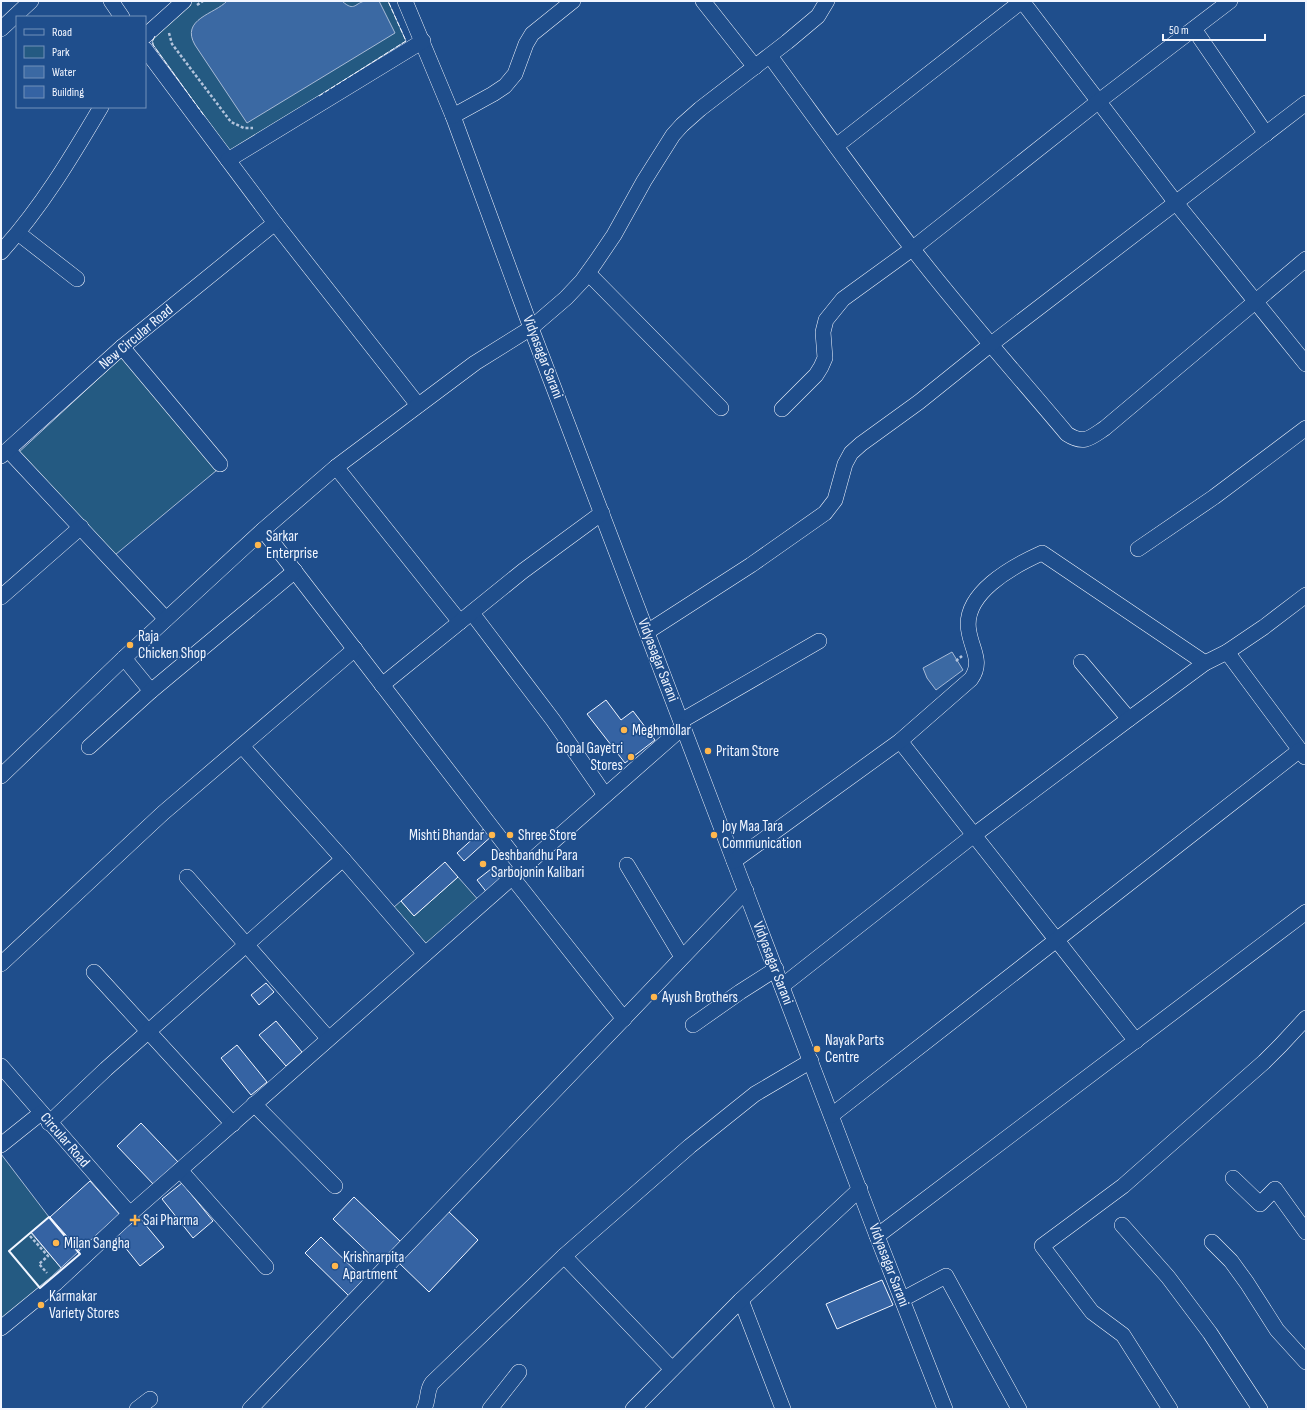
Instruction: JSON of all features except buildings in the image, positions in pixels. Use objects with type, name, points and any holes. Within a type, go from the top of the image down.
[{"type":"street","points":[[1,28],[31,1]]},
{"type":"street","points":[[111,1],[121,16]]},
{"type":"street","points":[[453,116],[505,86],[515,74],[526,44],[532,34],[573,1]]},
{"type":"street","points":[[703,1],[755,67]]},
{"type":"street","points":[[1,776],[166,618],[263,530],[336,467],[475,363],[532,328],[566,298],[588,273],[614,235],[644,181],[673,135],[700,109],[770,56],[818,16],[827,1]]},
{"type":"street","points":[[836,146],[1022,1],[1100,101],[1176,203],[1306,364]]},
{"type":"street","points":[[782,409],[816,375],[821,367],[825,358],[823,332],[826,320],[843,299],[912,249],[1230,1]]},
{"type":"street","points":[[146,35],[190,3]]},
{"type":"street","name":"Vidyasagar Sarani","points":[[408,8],[453,116],[734,861],[877,1236],[945,1409]]},
{"type":"street","points":[[1194,29],[1266,134]]},
{"type":"street","points":[[228,160],[423,41]]},
{"type":"street","points":[[146,49],[275,223],[418,405]]},
{"type":"street","points":[[770,56],[912,249],[990,345],[1067,434],[1076,439],[1085,440],[1105,428],[1306,259]]},
{"type":"street","points":[[647,632],[751,565],[825,513],[835,500],[845,464],[851,453],[861,444],[919,402],[990,345],[1306,103]]},
{"type":"street","points":[[1,252],[18,233],[59,177],[100,108]]},
{"type":"street","name":"New Circular Road","points":[[4,453],[122,347],[275,223]]},
{"type":"street","points":[[18,233],[77,279]]},
{"type":"street","points":[[588,273],[721,408]]},
{"type":"street","points":[[122,347],[220,464]]},
{"type":"street","points":[[1138,549],[1214,497],[1306,428]]},
{"type":"street","points":[[4,453],[81,528],[166,618]]},
{"type":"street","points":[[336,467],[553,720],[605,795]]},
{"type":"street","points":[[382,684],[523,571],[602,514]]},
{"type":"street","points":[[1,597],[81,528]]},
{"type":"street","points":[[263,530],[382,684],[624,1019]]},
{"type":"street","points":[[734,861],[900,741],[971,679],[976,672],[977,661],[968,630],[970,614],[975,601],[986,588],[1004,574],[1023,562],[1042,553],[1205,663]]},
{"type":"street","points":[[89,747],[151,691],[295,571]]},
{"type":"street","points":[[782,986],[974,836],[1129,719],[1205,663],[1227,652],[1264,627],[1306,595]]},
{"type":"street","points":[[1,1328],[605,795],[682,724],[819,641]]},
{"type":"street","points":[[1,964],[163,813],[355,649]]},
{"type":"street","points":[[832,1116],[1056,940],[1303,754],[1227,652]]},
{"type":"street","points":[[124,658],[151,691]]},
{"type":"street","points":[[1081,662],[1129,719]]},
{"type":"street","points":[[900,741],[1136,1041]]},
{"type":"street","points":[[242,746],[425,954]]},
{"type":"street","points":[[1,1145],[45,1118],[149,1031],[343,859]]},
{"type":"street","points":[[627,865],[682,957]]},
{"type":"street","points":[[186,878],[328,1038]]},
{"type":"street","points":[[250,1409],[746,891]]},
{"type":"street","points":[[877,1236],[1306,912]]},
{"type":"street","points":[[693,1025],[776,969]]},
{"type":"street","points":[[94,972],[233,1124]]},
{"type":"street","points":[[1170,1409],[1123,1335],[1092,1312],[1042,1246],[1123,1186],[1264,1062],[1306,1018]]},
{"type":"street","points":[[424,1409],[427,1403],[428,1389],[432,1383],[564,1256],[684,1151],[737,1108],[755,1094],[811,1062]]},
{"type":"street","name":"Circular Road","points":[[1,1066],[130,1214]]},
{"type":"street","points":[[254,1104],[335,1186]]},
{"type":"street","points":[[180,1170],[266,1267]]},
{"type":"street","points":[[1233,1178],[1260,1204],[1275,1189],[1306,1232]]},
{"type":"street","points":[[633,1409],[741,1300],[860,1189]]},
{"type":"street","points":[[1122,1225],[1168,1277],[1210,1332],[1260,1409]]},
{"type":"street","points":[[1212,1242],[1231,1262],[1247,1283],[1277,1330],[1306,1362]]},
{"type":"street","points":[[564,1256],[672,1369]]},
{"type":"street","points":[[903,1299],[946,1276],[1019,1409]]},
{"type":"street","points":[[741,1300],[783,1409]]},
{"type":"street","points":[[490,1409],[519,1372]]},
{"type":"street","points":[[137,1409],[150,1400]]},
{"type":"path","points":[[190,3],[203,1]]},
{"type":"path","points":[[169,30],[168,35],[172,44],[231,122],[244,128],[257,126]]},
{"type":"path","points":[[956,660],[960,658]]},
{"type":"path","points":[[30,1236],[48,1256],[39,1264],[54,1280]]},
{"type":"green space","points":[[193,1],[388,1],[406,41],[230,152],[152,43],[154,37],[163,25]]},
{"type":"green space","points":[[125,354],[217,470],[115,555],[17,454]]},
{"type":"green space","points":[[458,877],[481,903],[426,944],[394,907],[401,901],[414,916]]},
{"type":"green space","points":[[1,1154],[49,1217],[31,1233],[62,1269],[1,1320]]},
{"type":"water","points":[[227,1],[342,1],[352,7],[366,1],[379,1],[395,33],[247,123],[195,45],[192,36],[192,29],[195,23],[222,6]]},
{"type":"water","points":[[952,652],[963,670],[936,690],[927,678],[923,668]]},
{"type":"fence","points":[[319,96],[406,41],[388,1]]},
{"type":"fence","points":[[155,36],[153,45],[205,117]]},
{"type":"wall","points":[[49,1217],[80,1254],[40,1288],[9,1251],[49,1217]]},
{"type":"place","name":"Sarkar Enterprise","points":[[258,545]]},
{"type":"place","name":"Raja Chicken Shop","points":[[130,645]]},
{"type":"place","name":"Meghmollar","points":[[624,730]]},
{"type":"place","name":"Pritam Store","points":[[708,751]]},
{"type":"place","name":"Gopal Gayetri Stores","points":[[631,757]]},
{"type":"place","name":"Mishti Bhandar","points":[[492,835]]},
{"type":"place","name":"Shree Store","points":[[510,835]]},
{"type":"place","name":"Joy Maa Tara Communication","points":[[714,835]]},
{"type":"place","name":"Deshbandhu Para Sarbojonin Kalibari","points":[[483,864]]},
{"type":"place","name":"Ayush Brothers","points":[[654,997]]},
{"type":"place","name":"Nayak Parts Centre","points":[[817,1049]]},
{"type":"place","name":"Sai Pharma","points":[[135,1220]]},
{"type":"place","name":"Milan Sangha","points":[[56,1243]]},
{"type":"place","name":"Krishnarpita Apartment","points":[[335,1266]]},
{"type":"place","name":"Karmakar Variety Stores","points":[[41,1305]]}]
